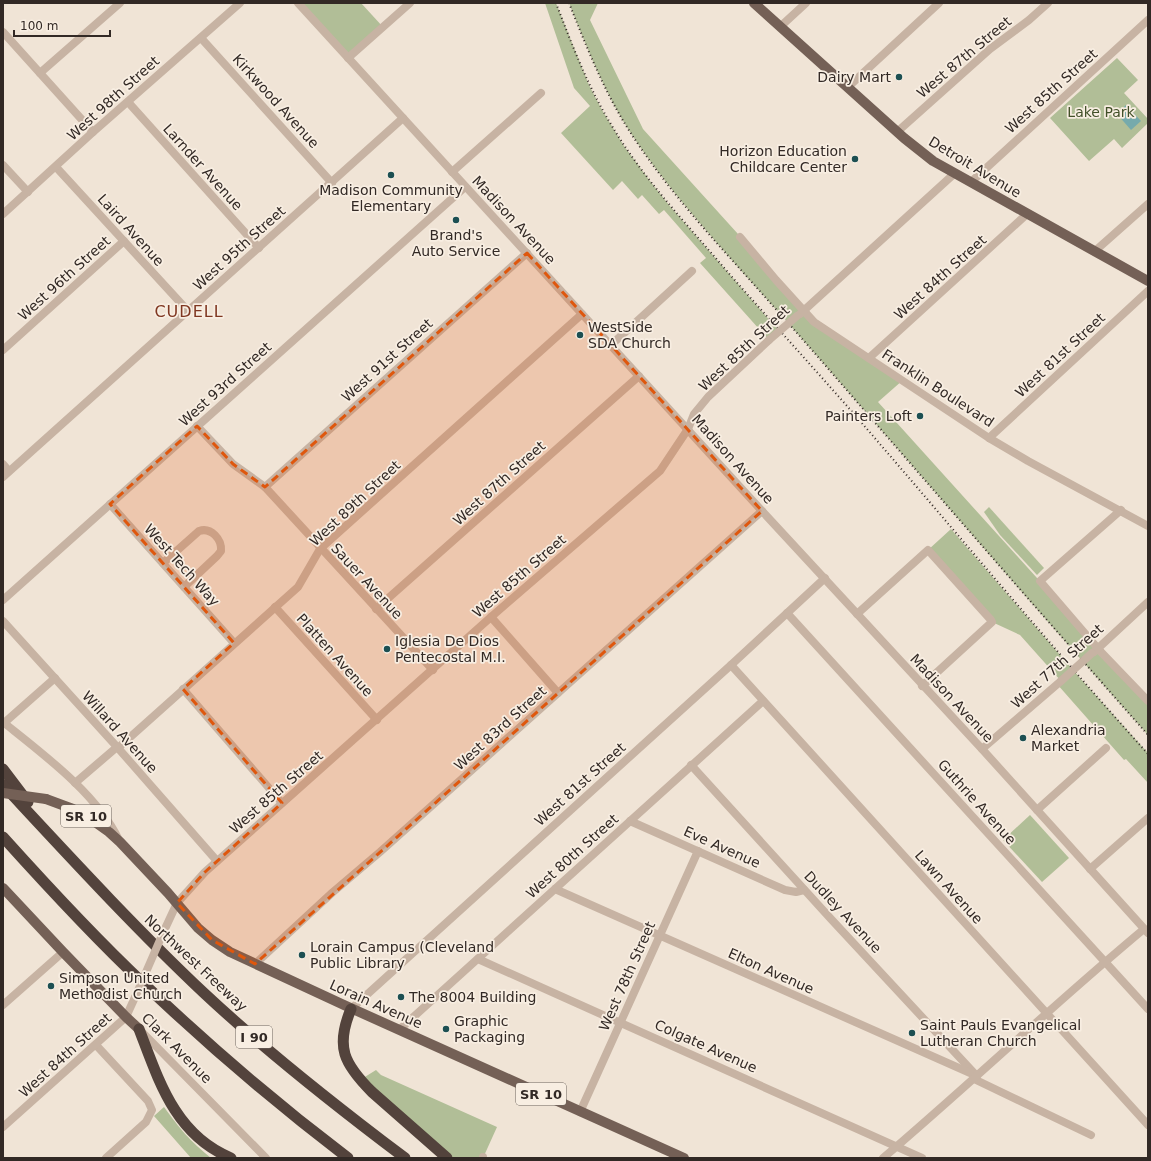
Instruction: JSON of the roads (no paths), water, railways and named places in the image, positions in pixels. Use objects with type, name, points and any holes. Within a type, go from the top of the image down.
[{"type":"highway","points":[[3,769],[70,857]]},
{"type":"highway","name":"Northwest Freeway","points":[[3,785],[137,929],[205,994],[276,1056],[404,1158]]},
{"type":"highway","name":"I 90","points":[[3,837],[61,901],[143,983],[252,1080],[348,1158]]},
{"type":"highway","points":[[351,1008],[343,1033],[345,1055],[350,1066],[360,1080],[372,1092],[447,1158]]},
{"type":"highway","points":[[139,1029],[169,1101],[179,1117],[191,1132],[206,1145],[220,1154],[231,1158]]},
{"type":"main road","name":"Detroit Avenue","points":[[754,3],[897,132],[933,161],[1148,281]]},
{"type":"main road","name":"Lorain Avenue","points":[[3,793],[46,799],[73,809],[95,822],[120,842],[177,903],[198,928],[230,952],[684,1158]]},
{"type":"main road","name":"Clark Avenue","points":[[3,888],[63,952],[139,1029]]},
{"type":"street","points":[[40,73],[120,3]]},
{"type":"street","name":"West 98th Street","points":[[3,214],[93,132],[240,3]]},
{"type":"street","name":"Madison Avenue","points":[[298,3],[922,686],[982,749],[1146,931]]},
{"type":"street","points":[[348,58],[410,3]]},
{"type":"street","points":[[781,26],[806,3]]},
{"type":"street","points":[[848,87],[939,3]]},
{"type":"street","name":"West 87th Street","points":[[897,132],[990,49],[1029,20],[1048,3]]},
{"type":"street","name":"West 85th Street","points":[[971,182],[1148,20]]},
{"type":"street","points":[[3,32],[93,132]]},
{"type":"street","name":"Kirkwood Avenue","points":[[201,38],[332,183]]},
{"type":"street","points":[[452,172],[541,94]]},
{"type":"street","name":"Larnder Avenue","points":[[128,102],[259,248]]},
{"type":"street","name":"West 95th Street","points":[[6,474],[403,118]]},
{"type":"street","points":[[3,165],[28,192]]},
{"type":"street","name":"Laird Avenue","points":[[56,167],[188,311]]},
{"type":"street","name":"West 85th Street","points":[[126,1017],[177,903],[205,872],[433,670],[490,617],[660,472],[688,430],[694,414],[708,397],[954,173]]},
{"type":"street","name":"West 93rd Street","points":[[3,600],[465,187]]},
{"type":"street","points":[[1095,251],[1148,204]]},
{"type":"street","name":"West 84th Street","points":[[869,358],[1027,214]]},
{"type":"street","name":"Franklin Boulevard","points":[[740,237],[776,280],[800,313],[989,438],[1028,461],[1121,510],[1148,526]]},
{"type":"street","name":"West 96th Street","points":[[3,350],[124,241]]},
{"type":"street","name":"West 91st Street","points":[[265,487],[527,253]]},
{"type":"street","points":[[611,345],[692,271]]},
{"type":"street","name":"West 81st Street","points":[[989,438],[1148,291]]},
{"type":"street","name":"West 89th Street","points":[[75,783],[298,587],[320,549],[582,314]]},
{"type":"street","name":"West 87th Street","points":[[376,609],[639,376]]},
{"type":"street","name":"Sauer Avenue","points":[[198,426],[233,464],[265,487],[320,549],[433,670]]},
{"type":"street","points":[[3,464],[6,474]]},
{"type":"street","name":"West Tech Way","points":[[110,504],[234,643]]},
{"type":"street","points":[[1121,510],[1040,582],[1095,651],[1148,701]]},
{"type":"street","name":"West 83rd Street","points":[[255,964],[333,892],[380,852],[762,511]]},
{"type":"street","points":[[163,563],[199,531],[210,531],[216,536],[220,541],[221,551],[218,556],[184,586]]},
{"type":"street","points":[[857,614],[928,550],[992,622],[922,686]]},
{"type":"street","name":"West 81st Street","points":[[351,1008],[731,665],[824,578]]},
{"type":"street","name":"West 77th Street","points":[[982,749],[1095,651],[1148,602]]},
{"type":"street","name":"Platten Avenue","points":[[275,607],[377,720]]},
{"type":"street","name":"Guthrie Avenue","points":[[786,613],[1148,1009]]},
{"type":"street","points":[[490,617],[558,693]]},
{"type":"street","name":"Willard Avenue","points":[[3,621],[117,747],[217,861]]},
{"type":"street","name":"Lawn Avenue","points":[[731,665],[1148,1125]]},
{"type":"street","points":[[55,678],[4,723],[75,783],[109,822],[120,842]]},
{"type":"street","points":[[183,689],[282,803]]},
{"type":"street","name":"West 80th Street","points":[[399,1030],[763,701]]},
{"type":"street","points":[[1037,810],[1106,748]]},
{"type":"street","name":"Dudley Avenue","points":[[691,765],[975,1078]]},
{"type":"street","points":[[1090,869],[1148,818]]},
{"type":"street","name":"Eve Avenue","points":[[630,821],[785,890],[796,892],[804,890]]},
{"type":"street","name":"West 78th Street","points":[[580,1112],[698,850]]},
{"type":"street","name":"Elton Avenue","points":[[555,889],[975,1078],[1091,1135]]},
{"type":"street","points":[[883,1158],[1105,962],[1146,931]]},
{"type":"street","points":[[3,1005],[63,952]]},
{"type":"street","name":"Colgate Avenue","points":[[478,959],[922,1158]]},
{"type":"street","name":"West 84th Street","points":[[3,1127],[126,1017]]},
{"type":"street","name":"Clark Avenue","points":[[139,1029],[264,1155]]},
{"type":"street","points":[[96,1045],[148,1101],[152,1110],[146,1122],[112,1156]]},
{"type":"water","points":[[1126,105],[1141,121],[1131,130],[1117,114]]},
{"type":"railway","points":[[556,3],[581,66],[603,111],[622,142],[656,189],[854,414],[1148,754]]},
{"type":"railway","points":[[569,3],[590,54],[613,103],[644,153],[670,188],[712,238],[814,352],[1148,735]]},
{"type":"place","name":"Dairy Mart","points":[[899,77]]},
{"type":"place","name":"Horizon Education Childcare Center","points":[[855,159]]},
{"type":"place","name":"Madison Community Elementary","points":[[391,175]]},
{"type":"place","name":"Brand's Auto Service","points":[[456,220]]},
{"type":"place","name":"WestSide SDA Church","points":[[580,335]]},
{"type":"place","name":"Painters Loft","points":[[920,416]]},
{"type":"place","name":"Iglesia De Dios Pentecostal M.I.","points":[[387,649]]},
{"type":"place","name":"Alexandria Market","points":[[1023,738]]},
{"type":"place","name":"Lorain Campus (Cleveland Public Library","points":[[302,955]]},
{"type":"place","name":"Simpson United Methodist Church","points":[[51,986]]},
{"type":"place","name":"The 8004 Building","points":[[401,997]]},
{"type":"place","name":"Graphic Packaging","points":[[446,1029]]},
{"type":"place","name":"Saint Pauls Evangelical Lutheran Church","points":[[912,1033]]},
{"type":"district","name":"CUDELL","points":[[189,311]]},
{"type":"park label","name":"Lake Park","points":[[1101,112]]}]
